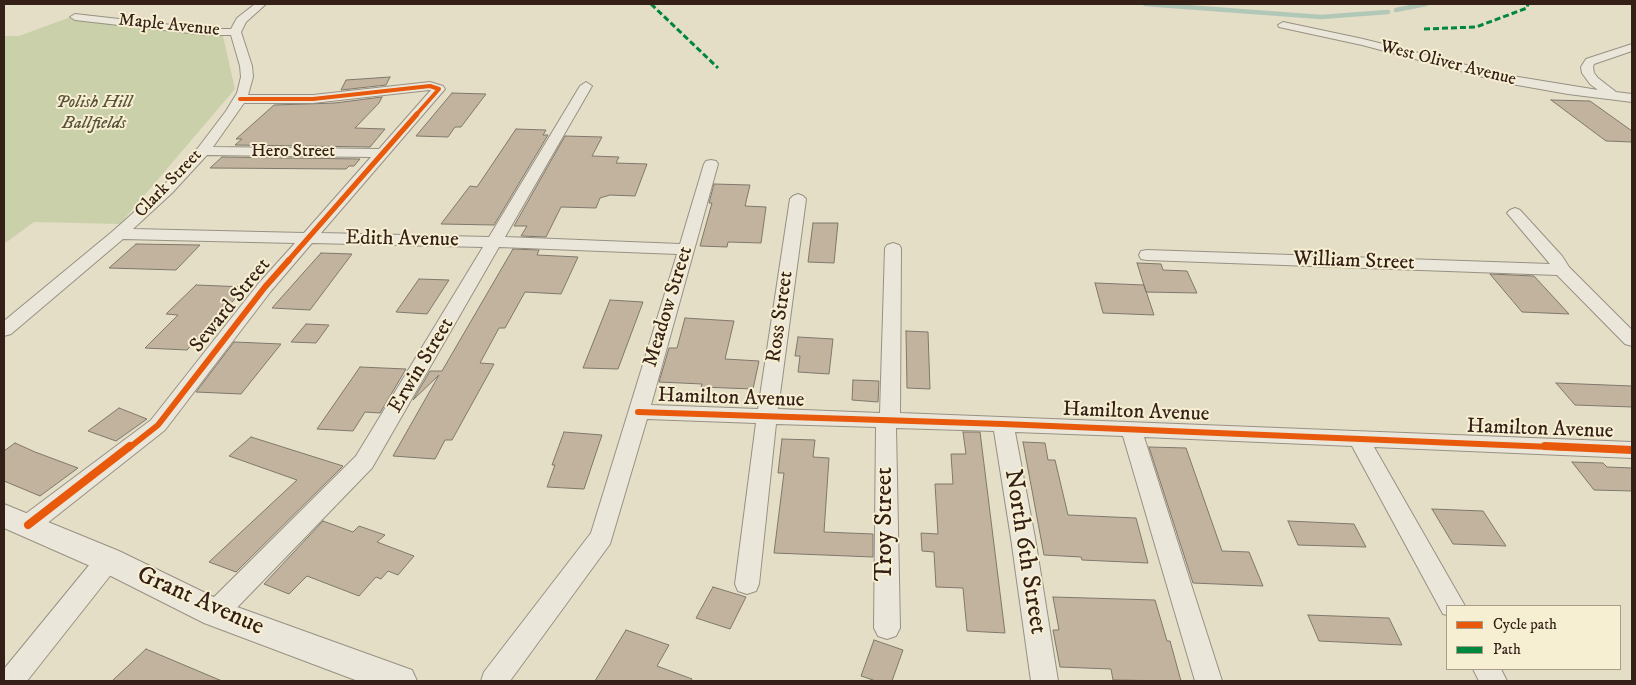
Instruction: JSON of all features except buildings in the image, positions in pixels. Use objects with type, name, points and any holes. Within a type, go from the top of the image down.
[{"type":"street","points":[[234,32],[241,20],[261,4]]},
{"type":"street","name":"Maple Avenue","points":[[90,8],[75,17],[207,32],[234,32]]},
{"type":"street","name":"West Oliver Avenue","points":[[1283,25],[1363,42],[1485,75],[1614,96]]},
{"type":"street","name":"Clark Street","points":[[4,330],[119,234],[167,190],[202,151],[240,99],[246,86],[246,66],[234,32]]},
{"type":"street","points":[[1632,47],[1590,62],[1587,67],[1588,73],[1594,81],[1632,110]]},
{"type":"street","name":"Erwin Street","points":[[215,613],[364,462],[586,86]]},
{"type":"street","name":"Seward Street","points":[[16,520],[158,424],[265,287],[439,91],[438,87],[407,88],[313,99],[240,99]]},
{"type":"street","points":[[1614,96],[1632,98]]},
{"type":"street","name":"Hero Street","points":[[202,151],[384,153]]},
{"type":"street","name":"Meadow Street","points":[[494,681],[602,537],[711,164]]},
{"type":"street","name":"Ross Street","points":[[747,584],[767,416],[798,199]]},
{"type":"street","points":[[1515,213],[1556,260],[1562,270],[1632,340]]},
{"type":"street","name":"Edith Avenue","points":[[119,234],[495,242],[686,249]]},
{"type":"street","name":"Troy Street","points":[[887,628],[888,420],[893,248]]},
{"type":"street","name":"William Street","points":[[1147,254],[1562,270]]},
{"type":"street","name":"Hamilton Avenue","points":[[638,412],[1003,424],[1632,450]]},
{"type":"street","name":"North 6th Street","points":[[1003,424],[1023,538],[1044,681]]},
{"type":"street","points":[[1131,429],[1208,681]]},
{"type":"street","points":[[1358,438],[1451,605]]},
{"type":"street","name":"Grant Avenue","points":[[16,520],[108,560],[215,613],[400,681]]},
{"type":"street","points":[[11,681],[108,560]]},
{"type":"street","points":[[1487,670],[1493,681]]},
{"type":"green space","name":"Polish Hill Ballfields","points":[[68,18],[223,36],[235,89],[120,224],[34,222],[4,244],[4,36],[19,36]]},
{"type":"waterway","points":[[1145,4],[1321,17],[1388,12]]},
{"type":"waterway","points":[[1396,10],[1426,4]]},
{"type":"marked path","points":[[651,4],[718,68]]},
{"type":"marked path","points":[[1424,29],[1476,27],[1527,8],[1528,4]]},
{"type":"cycle path","points":[[28,525],[158,425],[265,287],[439,89],[430,86],[313,99],[240,99]]},
{"type":"cycle path","points":[[638,412],[1003,424],[1632,450]]}]
